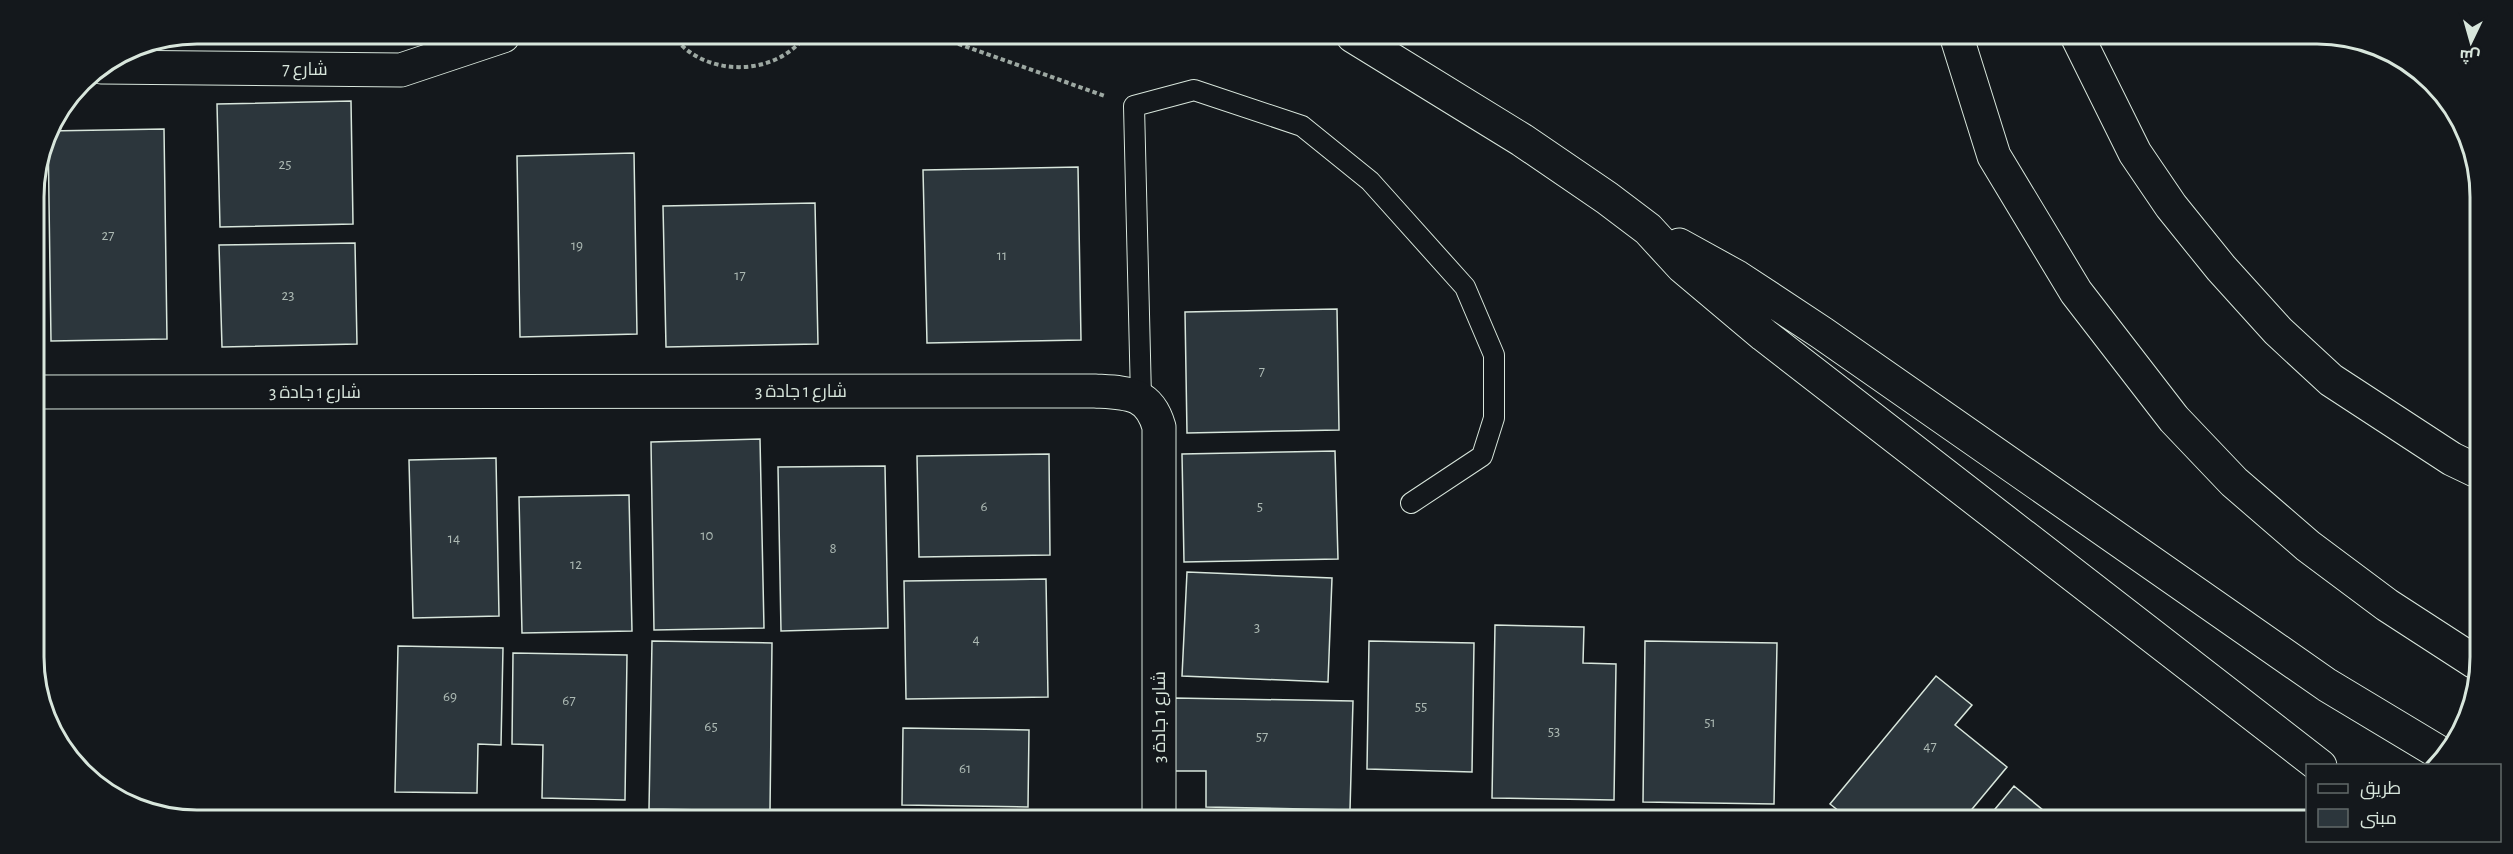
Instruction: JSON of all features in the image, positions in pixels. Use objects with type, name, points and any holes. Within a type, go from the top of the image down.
[{"type":"main road","name":"شارع 7","points":[[113,68],[400,70],[478,44]]},
{"type":"main road","points":[[1366,44],[1522,140],[1648,229],[1737,277],[1786,309],[2327,685],[2437,751]]},
{"type":"main road","points":[[1959,44],[1994,156],[2076,292],[2174,419],[2234,482],[2308,546],[2387,605],[2470,659]]},
{"type":"main road","points":[[2081,44],[2135,153],[2171,206],[2221,268],[2278,331],[2331,380],[2452,459],[2470,468]]},
{"type":"main road","points":[[1648,229],[1682,266],[1764,334],[2319,764]]},
{"type":"main road","name":"شارع 1 جادة 3","points":[[44,392],[1095,391],[1141,397],[1154,411],[1159,427],[1159,810]]},
{"type":"lane","points":[[1141,397],[1134,106],[1194,90],[1302,126],[1370,181],[1465,287],[1494,355],[1494,418],[1482,456],[1411,502]]},
{"type":"path","points":[[682,44],[691,53],[729,68],[750,67],[769,62],[796,44]]},
{"type":"path","points":[[959,44],[1134,106]]},
{"type":"building","points":[[351,101],[353,224],[220,227],[217,104]]},
{"type":"building","points":[[164,129],[167,339],[51,341],[48,159],[59,131]]},
{"type":"building","points":[[634,153],[637,334],[520,337],[517,156]]},
{"type":"building","points":[[1078,167],[1081,340],[927,343],[923,170]]},
{"type":"building","points":[[815,203],[818,344],[666,347],[663,206]]},
{"type":"building","points":[[355,243],[357,344],[222,347],[219,245]]},
{"type":"building","points":[[1337,309],[1339,430],[1187,433],[1185,312]]},
{"type":"building","points":[[760,439],[764,628],[654,630],[651,442]]},
{"type":"building","points":[[1335,451],[1338,559],[1184,562],[1182,454]]},
{"type":"building","points":[[1049,454],[1050,555],[919,557],[917,456]]},
{"type":"building","points":[[496,458],[499,616],[413,618],[409,460]]},
{"type":"building","points":[[885,466],[888,628],[781,631],[778,467]]},
{"type":"building","points":[[629,495],[632,631],[522,633],[519,497]]},
{"type":"building","points":[[1187,572],[1332,578],[1328,682],[1182,676]]},
{"type":"building","points":[[1046,579],[1048,697],[906,699],[904,581]]},
{"type":"building","points":[[1495,625],[1584,627],[1583,663],[1616,664],[1614,800],[1492,798]]},
{"type":"building","points":[[652,641],[772,643],[770,810],[649,809]]},
{"type":"building","points":[[1369,641],[1474,643],[1472,772],[1367,769]]},
{"type":"building","points":[[1645,641],[1777,643],[1774,804],[1643,802]]},
{"type":"building","points":[[398,646],[503,648],[501,745],[478,744],[477,793],[395,792]]},
{"type":"building","points":[[513,653],[627,655],[625,800],[542,798],[543,745],[512,744]]},
{"type":"building","points":[[1936,676],[1972,705],[1955,725],[2007,767],[1971,810],[1838,810],[1830,804]]},
{"type":"building","points":[[1174,698],[1353,701],[1350,810],[1206,807],[1206,771],[1172,771]]},
{"type":"building","points":[[903,728],[1029,730],[1028,807],[902,805]]},
{"type":"building","points":[[2014,786],[2043,810],[1994,810]]}]
